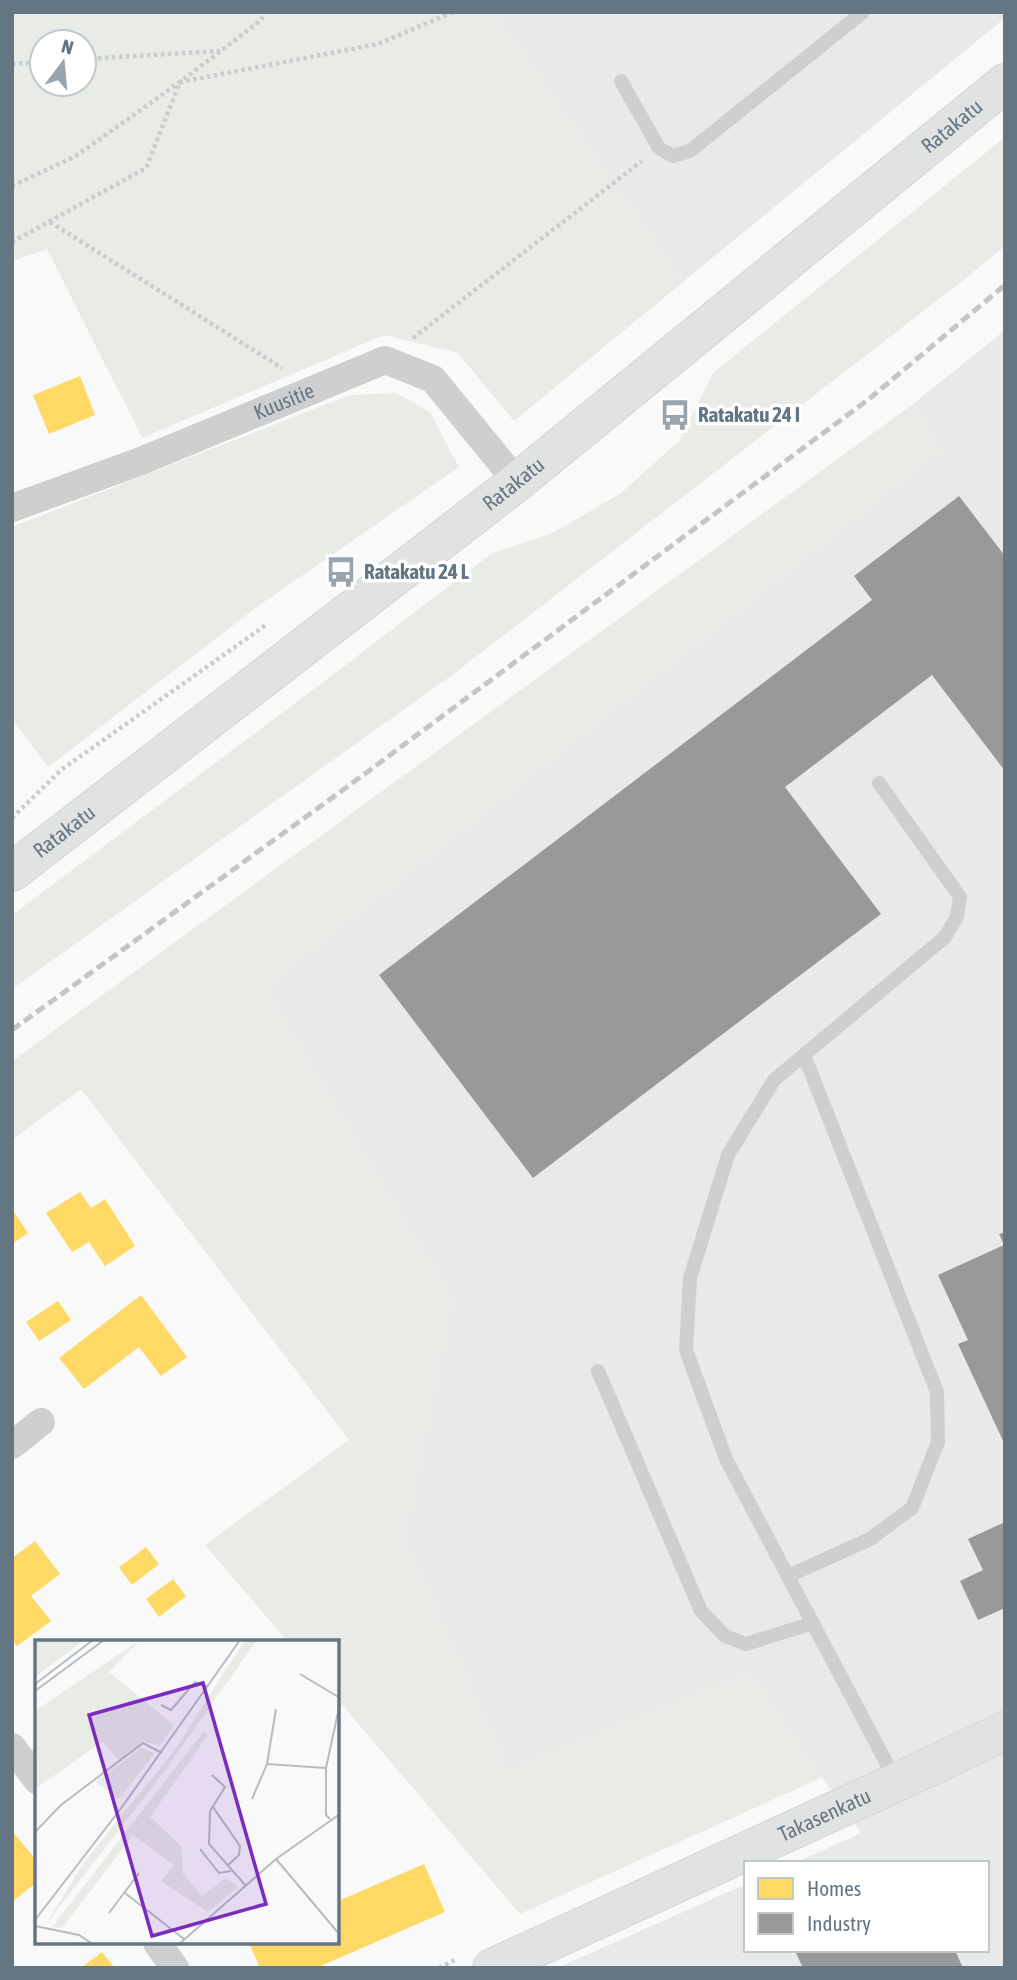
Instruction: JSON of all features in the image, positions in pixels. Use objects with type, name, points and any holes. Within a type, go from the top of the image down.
[{"type":"street","name":"Ratakatu","points":[[12,872],[517,482],[1005,83]]},
{"type":"street","points":[[385,360],[433,379],[517,482]]},
{"type":"street","name":"Kuusitie","points":[[12,508],[141,461],[385,360]]},
{"type":"street","points":[[12,1445],[41,1422]]},
{"type":"street","name":"Takasenkatu","points":[[492,1968],[1005,1731]]},
{"type":"street","points":[[12,1747],[35,1777]]},
{"type":"street","points":[[158,1945],[175,1968]]},
{"type":"lane","points":[[621,81],[659,148],[673,156],[690,151],[863,12]]},
{"type":"lane","points":[[879,783],[960,897],[957,917],[944,938],[774,1080],[728,1155],[690,1278],[686,1350],[726,1459],[885,1759],[895,1783]]},
{"type":"lane","points":[[788,1576],[870,1539],[912,1508],[938,1442],[937,1392],[804,1055]]},
{"type":"lane","points":[[598,1371],[701,1611],[725,1636],[746,1644],[813,1623]]},
{"type":"path","points":[[12,187],[76,156],[261,21],[267,12]]},
{"type":"path","points":[[180,82],[378,44],[453,12]]},
{"type":"path","points":[[98,58],[221,51]]},
{"type":"path","points":[[12,242],[146,168],[180,82]]},
{"type":"path","points":[[385,360],[659,148]]},
{"type":"path","points":[[49,222],[316,389]]},
{"type":"shaded area","points":[[12,12],[494,12],[683,282],[514,421],[458,353],[384,335],[142,438],[47,249],[12,261]]},
{"type":"shaded area","points":[[494,12],[1005,12],[1005,18],[683,282]]},
{"type":"shaded area","points":[[1005,137],[1005,246],[451,676],[12,989],[12,915],[492,553],[553,533],[621,493],[679,441],[713,373]]},
{"type":"shaded area","points":[[1005,330],[1005,1968],[557,1968],[744,1885],[744,1952],[989,1952],[989,1861],[799,1861],[861,1833],[750,1674],[508,1770],[404,1537],[453,1300],[264,988],[941,450],[913,404]]},
{"type":"shaded area","points":[[396,393],[430,412],[459,467],[261,604],[48,767],[12,719],[12,527],[350,395]]},
{"type":"shaded area","points":[[913,404],[941,450],[264,988],[453,1300],[404,1537],[508,1770],[750,1674],[823,1777],[520,1914],[340,1702],[340,1640],[286,1640],[205,1545],[349,1440],[81,1089],[12,1140],[12,1061]]},
{"type":"building: Homes","points":[[80,376],[95,415],[49,434],[33,395]]},
{"type":"building: Homes","points":[[80,1192],[91,1208],[105,1199],[135,1246],[105,1266],[89,1242],[72,1252],[46,1213]]},
{"type":"building: Homes","points":[[12,1209],[28,1233],[12,1244]]},
{"type":"building: Homes","points":[[141,1295],[187,1357],[161,1376],[139,1347],[84,1389],[59,1358]]},
{"type":"building: Homes","points":[[58,1301],[71,1320],[39,1341],[26,1322]]},
{"type":"building: Homes","points":[[35,1541],[60,1574],[31,1596],[51,1621],[17,1646],[12,1640],[12,1558]]},
{"type":"building: Homes","points":[[146,1547],[159,1564],[132,1585],[119,1567]]},
{"type":"building: Homes","points":[[173,1579],[186,1596],[159,1617],[146,1599]]},
{"type":"building: Homes","points":[[12,1831],[35,1859],[35,1884],[12,1902]]},
{"type":"building: Homes","points":[[424,1864],[445,1912],[316,1968],[260,1968],[250,1945],[340,1945],[340,1900]]},
{"type":"building: Homes","points":[[102,1952],[115,1968],[81,1968]]},
{"type":"building: Industry","points":[[959,496],[1005,556],[1005,771],[932,675],[785,787],[881,914],[533,1178],[379,975],[872,600],[854,576]]},
{"type":"building: Industry","points":[[1005,1232],[1005,1445],[958,1344],[968,1340],[938,1275],[1004,1245],[999,1234]]},
{"type":"building: Industry","points":[[1005,1522],[1005,1608],[978,1620],[960,1581],[983,1570],[968,1539]]},
{"type":"building: Industry","points":[[795,1952],[956,1952],[963,1968],[803,1968]]},
{"type":"railway","points":[[12,1030],[347,787],[869,399],[1005,285]]},
{"type":"place","name":"Ratakatu 24 I","points":[[675,415]]},
{"type":"place","name":"Ratakatu 24 L","points":[[341,572]]}]
